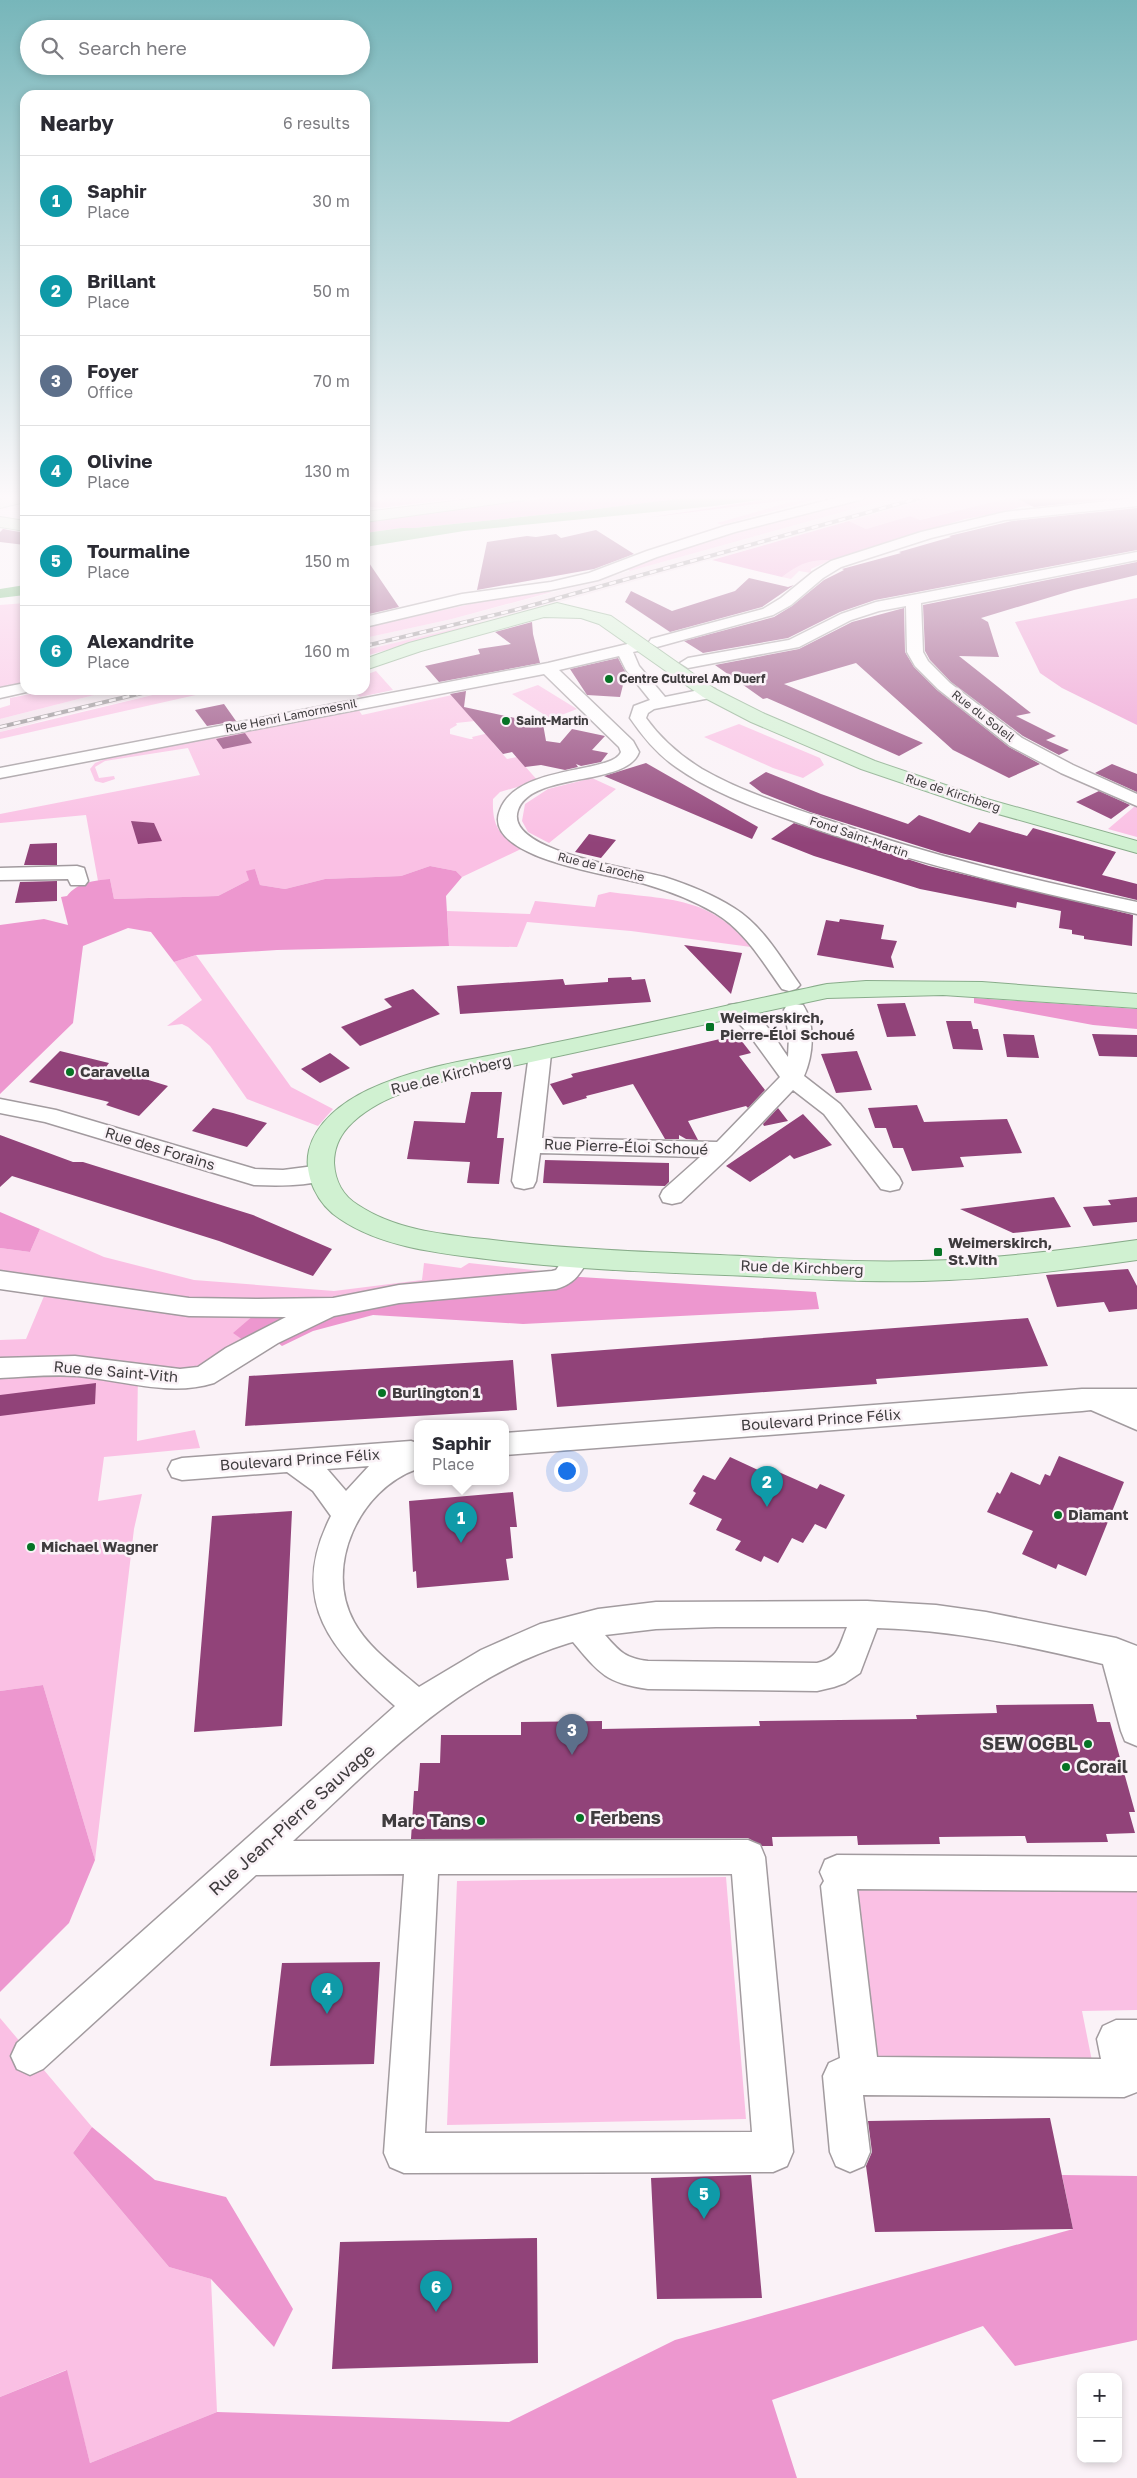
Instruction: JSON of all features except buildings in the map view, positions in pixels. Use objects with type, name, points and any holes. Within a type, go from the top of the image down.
[{"type":"main road","name":"Rue de Kirchberg","points":[[370,663],[416,647],[540,612],[550,612]]},
{"type":"main road","name":"Rue de Kirchberg","points":[[573,612],[594,615],[605,620],[640,646],[679,665],[766,714],[774,723]]},
{"type":"main road","name":"Rue de Kirchberg","points":[[679,665],[709,693],[758,718],[774,723],[868,765],[950,793],[1137,847]]},
{"type":"main road","name":"Rue de Kirchberg","points":[[1137,1001],[936,986],[871,987],[827,991],[415,1082],[384,1092],[358,1106],[337,1124],[324,1142],[320,1162],[323,1182],[334,1200],[353,1216],[391,1232],[433,1243],[576,1259],[842,1270],[944,1270],[1037,1264],[1137,1250]]},
{"type":"street","points":[[370,621],[409,612]]},
{"type":"street","name":"Rue Henri Lamormesnil","points":[[0,773],[548,668],[769,612]]},
{"type":"street","points":[[679,665],[793,644],[861,612]]},
{"type":"street","name":"Rue du Soleil","points":[[913,612],[915,652],[921,663],[944,686],[1016,742],[1067,769],[1137,801]]},
{"type":"street","points":[[640,646],[632,667],[661,703]]},
{"type":"street","name":"Rue de Laroche","points":[[548,668],[626,745],[630,752],[628,758],[618,765],[544,784],[519,796],[509,806],[506,820],[512,833],[529,846],[557,857],[668,885],[703,899],[729,913],[752,932],[788,985]]},
{"type":"street","points":[[0,693],[20,689]]},
{"type":"street","name":"Fond Saint-Martin","points":[[709,693],[649,705],[640,710],[638,718],[649,735],[676,758],[700,774],[763,803],[916,856],[977,872],[1137,908]]},
{"type":"street","points":[[0,874],[77,872],[78,881]]},
{"type":"street","points":[[737,1010],[756,1028],[792,1078],[832,1109],[890,1183]]},
{"type":"street","points":[[672,1196],[723,1150],[792,1078],[799,1064],[802,1044],[797,1016]]},
{"type":"street","name":"Rue Pierre-Éloi Schoué","points":[[524,1180],[530,1145],[540,1054]]},
{"type":"street","name":"Rue des Forains","points":[[0,1106],[48,1115],[254,1178],[283,1178],[322,1173]]},
{"type":"street","name":"Rue Pierre-Éloi Schoué","points":[[530,1145],[723,1150]]},
{"type":"street","name":"Rue de Saint-Vith","points":[[0,1280],[189,1307],[333,1307],[398,1294],[556,1280],[565,1276],[576,1259]]},
{"type":"street","name":"Rue de Saint-Vith","points":[[0,1368],[75,1366],[138,1372],[180,1379],[204,1376],[235,1355],[269,1336],[333,1307]]},
{"type":"street","name":"Boulevard Prince Félix","points":[[509,1444],[1082,1400],[1137,1399]]},
{"type":"street","points":[[1082,1400],[1105,1404],[1137,1419]]},
{"type":"street","name":"Boulevard Prince Félix","points":[[182,1469],[414,1451]]},
{"type":"street","points":[[414,1458],[384,1470],[361,1492],[346,1516],[331,1556],[328,1586],[333,1609],[346,1635],[372,1665],[418,1706]]},
{"type":"street","points":[[290,1461],[314,1472],[329,1488],[346,1516]]},
{"type":"street","name":"Rue Jean-Pierre Sauvage","points":[[30,2056],[418,1706],[459,1677],[495,1658],[540,1638],[629,1617],[683,1613],[867,1614],[919,1616],[989,1626],[1127,1656]]},
{"type":"street","points":[[580,1628],[609,1662],[625,1672],[648,1675],[817,1677],[834,1673],[849,1663],[867,1614]]},
{"type":"street","points":[[1127,1656],[1137,1731]]},
{"type":"street","points":[[250,1858],[748,1857],[773,2152],[404,2153],[422,1858]]},
{"type":"street","points":[[859,2062],[838,1879],[1137,1874]]},
{"type":"street","points":[[850,2152],[842,2076],[1124,2078],[1116,2039],[1137,2039]]},
{"type":"shaded area","points":[[0,612],[20,612],[20,689],[0,693]]},
{"type":"shaded area","points":[[436,612],[479,612],[370,637],[370,625],[386,623]]},
{"type":"shaded area","points":[[480,612],[526,612],[485,623],[375,648],[370,643],[370,637]]},
{"type":"shaded area","points":[[1068,612],[1137,612],[1137,725],[1062,688],[1040,673],[1015,622]]},
{"type":"shaded area","points":[[483,622],[485,623],[370,655],[370,649]]},
{"type":"shaded area","points":[[376,671],[393,690],[370,695],[370,673]]},
{"type":"shaded area","points":[[538,685],[577,709],[551,719],[512,694]]},
{"type":"shaded area","points":[[25,695],[94,695],[0,719],[0,708],[10,705],[10,698]]},
{"type":"shaded area","points":[[94,695],[151,695],[0,732],[0,719]]},
{"type":"shaded area","points":[[152,695],[196,695],[0,739],[0,732]]},
{"type":"shaded area","points":[[452,695],[475,721],[456,723],[457,725],[450,729],[450,734],[473,739],[472,737],[489,733],[493,743],[507,759],[517,757],[538,781],[500,792],[493,799],[494,816],[498,829],[507,839],[521,849],[462,877],[456,871],[430,866],[401,876],[325,879],[285,889],[260,885],[255,869],[249,880],[218,896],[114,899],[110,879],[98,881],[86,815],[0,823],[0,814],[200,775],[188,748],[105,761],[95,767],[99,778],[114,776],[115,779],[103,783],[95,781],[90,769],[95,763],[105,759],[358,709],[362,715]]},
{"type":"shaded area","points":[[739,724],[820,758],[824,765],[803,778],[773,768],[704,737]]},
{"type":"shaded area","points":[[592,778],[616,789],[549,843],[528,832],[522,821],[525,804],[548,789]]},
{"type":"shaded area","points":[[1135,806],[1137,807],[1137,837],[1108,829]]},
{"type":"shaded area","points":[[430,866],[456,871],[462,877],[446,896],[449,946],[277,950],[196,955],[174,962],[151,932],[128,928],[83,946],[73,1023],[0,1094],[0,925],[44,919],[68,925],[61,897],[67,896],[71,891],[86,883],[110,879],[114,899],[218,896],[249,880],[246,871],[255,869],[260,885],[285,889],[325,879],[401,876]]},
{"type":"shaded area","points":[[610,892],[670,899],[704,909],[736,930],[751,947],[631,931],[527,922],[517,947],[449,946],[447,911],[530,914],[535,901],[595,907],[598,895]]},
{"type":"shaded area","points":[[196,955],[291,1087],[333,1109],[318,1126],[247,1099],[210,1046],[182,1024],[167,1026],[202,1000],[174,962]]},
{"type":"shaded area","points":[[974,998],[1137,1009],[1137,1029],[1093,1025],[974,1003]]},
{"type":"shaded area","points":[[0,1212],[40,1229],[30,1252],[0,1248]]},
{"type":"shaded area","points":[[40,1229],[104,1257],[194,1280],[334,1291],[422,1280],[424,1263],[461,1268],[469,1263],[551,1272],[391,1292],[204,1376],[138,1372],[137,1441],[195,1430],[200,1448],[104,1457],[98,1501],[142,1494],[134,1529],[95,1860],[43,1685],[0,1691],[0,1340],[26,1339],[47,1289],[0,1280],[0,1248],[30,1252]]},
{"type":"shaded area","points":[[565,1276],[816,1292],[819,1309],[523,1324],[373,1315],[313,1331],[282,1346],[269,1336],[243,1340],[233,1333],[254,1315],[282,1318],[269,1335],[333,1307]]},
{"type":"shaded area","points":[[43,1685],[95,1860],[69,1923],[0,1992],[0,1691]]},
{"type":"shaded area","points":[[726,1877],[746,2119],[447,2125],[457,1881]]},
{"type":"shaded area","points":[[848,1877],[1137,1880],[1137,2010],[1082,2011],[1092,2061],[876,2068]]},
{"type":"shaded area","points":[[0,2018],[92,2127],[73,2153],[169,2267],[211,2279],[217,2412],[90,2463],[66,2370],[0,2397]]},
{"type":"shaded area","points":[[92,2127],[155,2180],[226,2197],[293,2309],[274,2347],[211,2279],[169,2267],[73,2153]]},
{"type":"shaded area","points":[[1062,2175],[1137,2176],[1137,2340],[1015,2366],[983,2326],[772,2400],[797,2478],[0,2478],[0,2397],[67,2370],[90,2463],[217,2412],[509,2422],[675,2340],[1073,2229]]},
{"type":"railway","points":[[370,645],[508,612]]},
{"type":"railway","points":[[0,727],[134,695]]},
{"type":"place","name":"Centre Culturel Am Duerf","points":[[609,679]]},
{"type":"place","name":"Saint-Martin","points":[[506,721]]},
{"type":"place","name":"Weimerskirch, Pierre-Éloi Schoué","points":[[710,1027]]},
{"type":"place","name":"Caravella","points":[[70,1072]]},
{"type":"place","name":"Weimerskirch, St.Vith","points":[[938,1252]]},
{"type":"place","name":"Burlington 1","points":[[382,1393]]},
{"type":"place","name":"Brillant","points":[[767,1507]]},
{"type":"place","name":"Diamant","points":[[1058,1515]]},
{"type":"place","name":"Saphir","points":[[461,1543]]},
{"type":"place","name":"Michael Wagner","points":[[31,1547]]},
{"type":"place","name":"SEW OGBL","points":[[1088,1744]]},
{"type":"place","name":"Foyer","points":[[572,1755]]},
{"type":"place","name":"Corail","points":[[1066,1767]]},
{"type":"place","name":"Ferbens","points":[[580,1818]]},
{"type":"place","name":"Marc Tans","points":[[481,1821]]},
{"type":"place","name":"Olivine","points":[[327,2014]]},
{"type":"place","name":"Tourmaline","points":[[704,2219]]},
{"type":"place","name":"Alexandrite","points":[[436,2312]]}]
